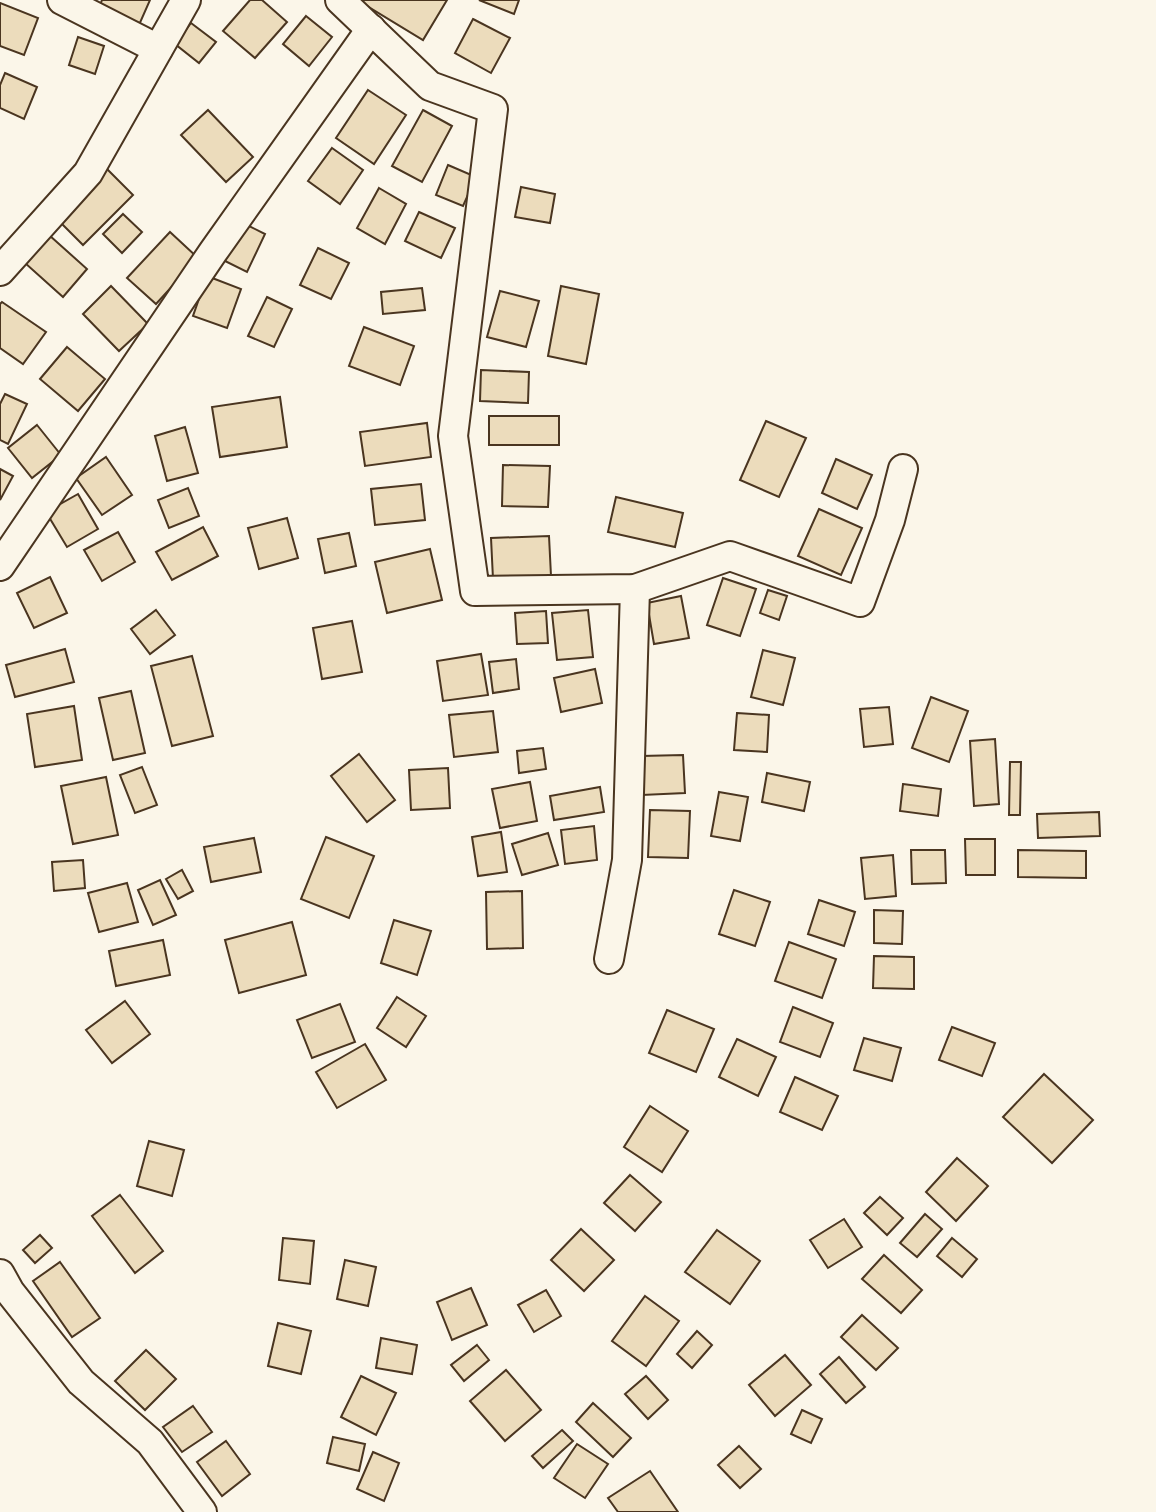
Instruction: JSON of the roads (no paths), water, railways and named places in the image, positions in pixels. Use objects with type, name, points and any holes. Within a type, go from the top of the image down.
[{"type":"street","points":[[62,0],[158,50]]},
{"type":"street","points":[[0,271],[88,173],[186,0]]},
{"type":"street","points":[[340,0],[430,86],[493,109],[453,436],[475,591],[635,589],[730,556],[860,602],[890,520],[903,470]]},
{"type":"street","points":[[0,566],[213,252],[371,29]]},
{"type":"street","points":[[609,960],[627,860],[635,589]]},
{"type":"street","points":[[0,1274],[10,1292],[81,1382],[150,1441],[202,1512]]}]
